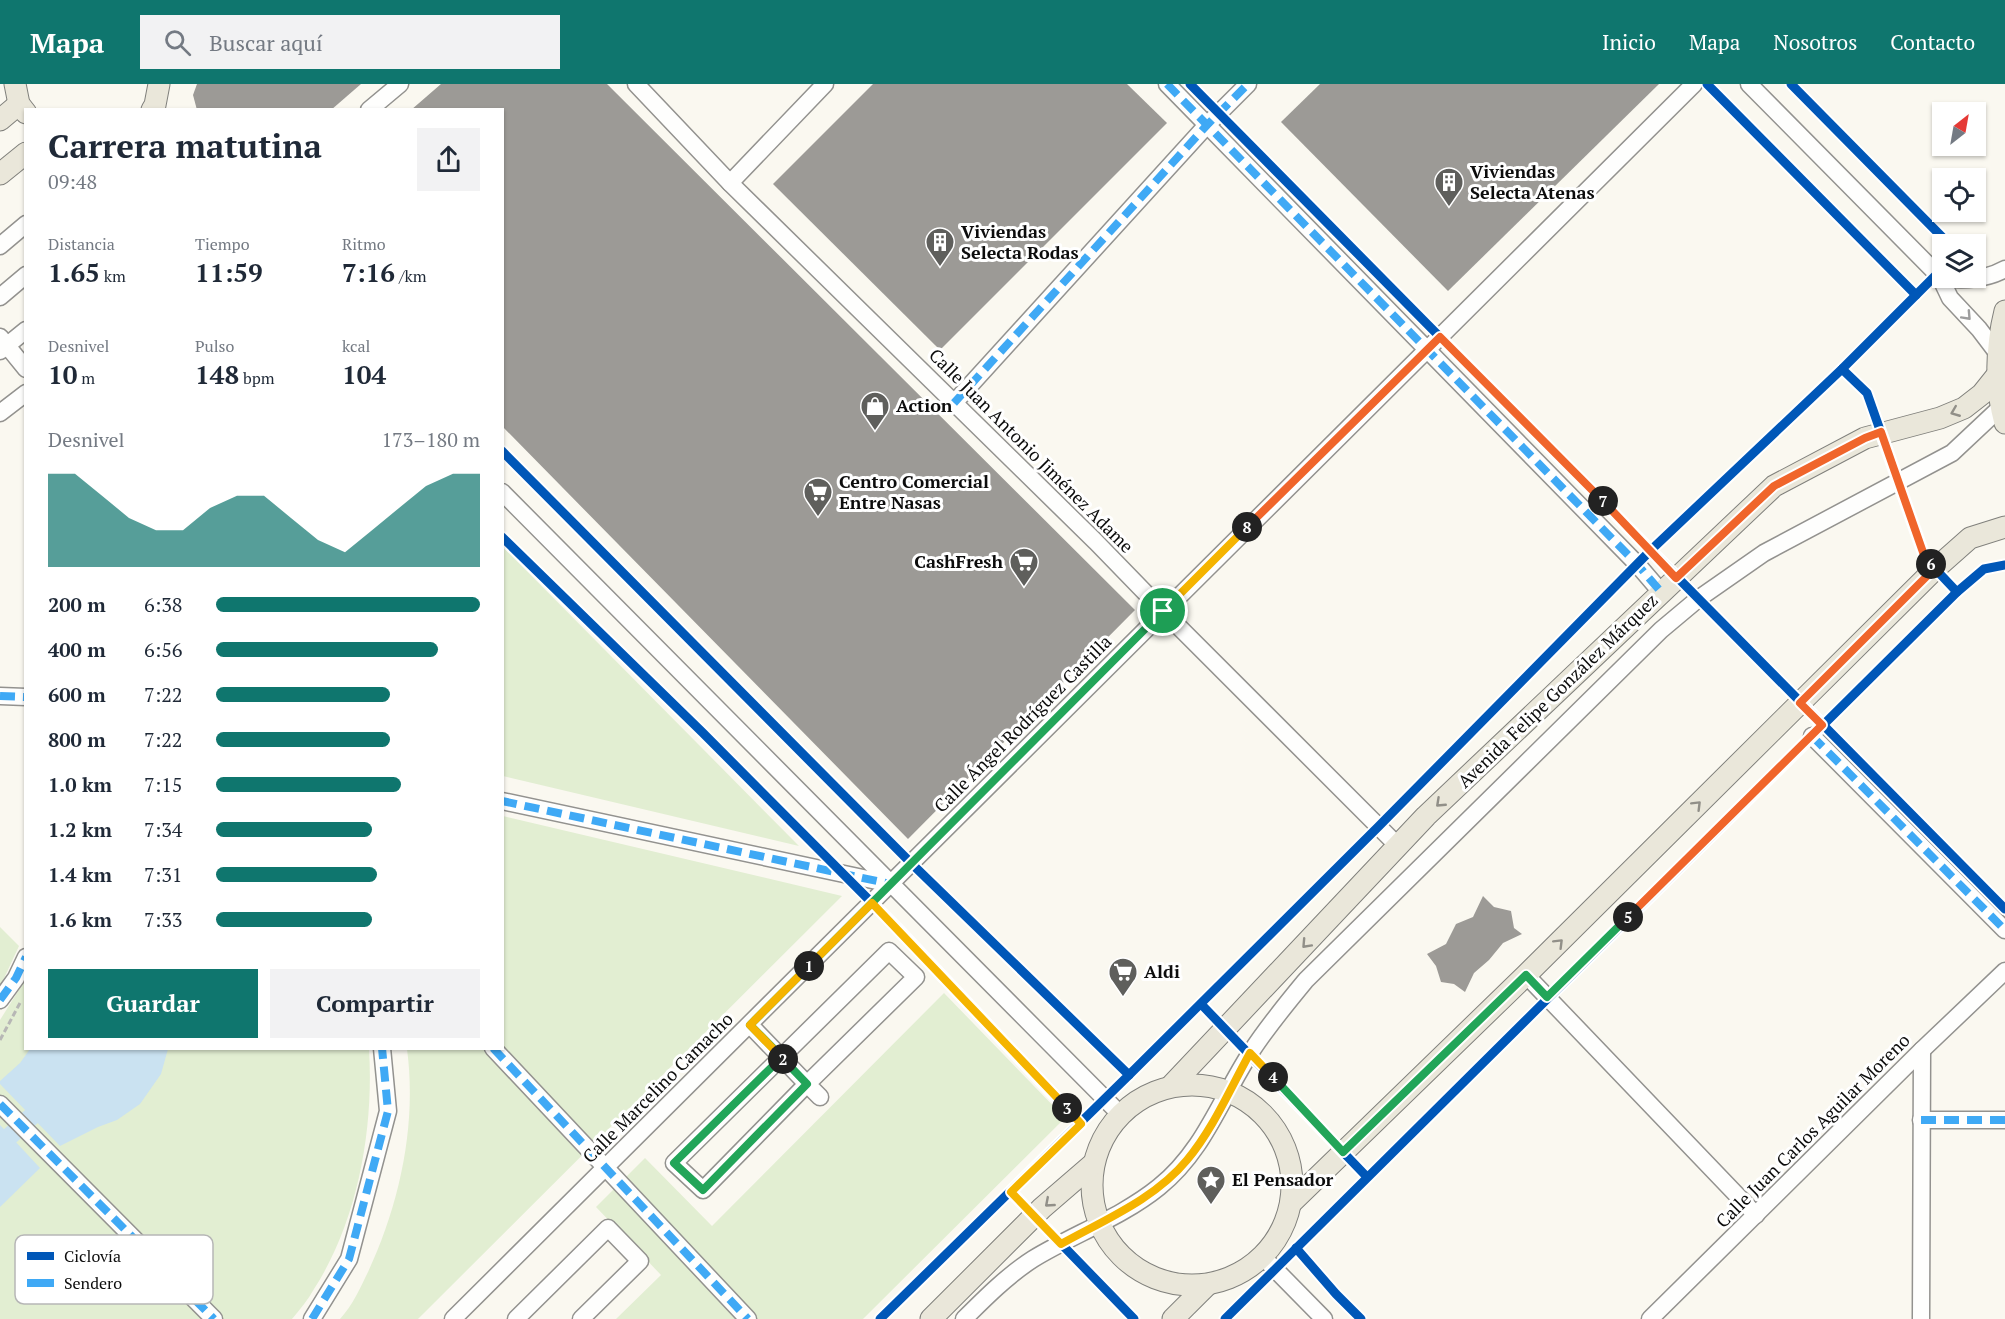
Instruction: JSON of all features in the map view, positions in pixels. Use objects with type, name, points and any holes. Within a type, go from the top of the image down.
[{"type":"main road","points":[[0,120],[20,100]]},
{"type":"main road","points":[[0,174],[24,155]]},
{"type":"main road","points":[[2003,415],[1998,364],[2000,332],[2005,311]]},
{"type":"main road","name":"Avenida Felipe González Márquez","points":[[1171,1086],[1426,816],[1774,486],[1865,438],[1940,418],[1964,408],[1982,394],[1998,364]]},
{"type":"main road","points":[[1291,1203],[1526,975],[1935,568],[1970,538],[2005,527]]},
{"type":"main road","points":[[1204,1085],[1228,1092],[1262,1113],[1282,1140],[1292,1171],[1291,1203],[1284,1227],[1263,1257],[1231,1278],[1208,1285],[1175,1284],[1145,1274],[1119,1254],[1094,1214],[1093,1164],[1103,1138],[1120,1114],[1143,1097],[1171,1086],[1204,1085]]},
{"type":"main road","points":[[931,1319],[1042,1208],[1093,1164]]},
{"type":"main road","points":[[1173,1319],[1208,1285]]},
{"type":"street","points":[[371,108],[400,84]]},
{"type":"street","name":"Calle Juan Antonio Jiménez Adame","points":[[636,84],[730,183],[1096,542],[1398,846]]},
{"type":"street","points":[[730,183],[825,84]]},
{"type":"street","points":[[1167,84],[1428,349],[1637,564],[1661,592]]},
{"type":"street","points":[[954,403],[1207,125],[1248,84]]},
{"type":"street","name":"Calle Ángel Rodríguez Castilla","points":[[891,884],[1694,84]]},
{"type":"street","points":[[1749,84],[1932,267]]},
{"type":"street","points":[[0,246],[24,226]]},
{"type":"street","points":[[1986,276],[2005,269]]},
{"type":"street","points":[[0,297],[24,277]]},
{"type":"street","points":[[1946,288],[1950,298],[1979,329],[1998,364]]},
{"type":"street","points":[[24,331],[2,344],[24,367]]},
{"type":"street","points":[[0,413],[24,395]]},
{"type":"street","points":[[964,1319],[990,1293],[1031,1260],[1129,1207],[1159,1187],[1187,1161],[1215,1119],[1250,1053],[1306,980],[1661,630],[1698,599],[1764,553],[1952,453],[2003,415]]},
{"type":"street","points":[[504,494],[1120,1114]]},
{"type":"street","points":[[0,696],[24,697]]},
{"type":"street","points":[[1812,736],[2005,930]]},
{"type":"street","points":[[504,801],[891,884]]},
{"type":"street","name":"Calle Marcelino Camacho","points":[[463,1316],[605,1168],[891,884]]},
{"type":"street","points":[[889,951],[916,977],[807,1084],[703,1190],[674,1163],[889,951]]},
{"type":"street","points":[[0,1000],[16,978],[24,961]]},
{"type":"street","name":"Calle Juan Carlos Aguilar Moreno","points":[[1650,1319],[2005,971]]},
{"type":"street","points":[[1526,975],[1756,1215]]},
{"type":"street","points":[[750,1025],[820,1096]]},
{"type":"street","points":[[312,1319],[349,1259],[388,1111],[382,1050]]},
{"type":"street","points":[[495,1050],[748,1319]]},
{"type":"street","points":[[1921,1319],[1922,1050]]},
{"type":"street","points":[[0,1104],[131,1235]]},
{"type":"street","points":[[1921,1120],[2005,1120]]},
{"type":"street","points":[[516,1319],[608,1228],[640,1261],[581,1319]]},
{"type":"street","points":[[1263,1257],[1324,1319]]},
{"type":"street","points":[[199,1304],[214,1319]]},
{"type":"path","points":[[0,1040],[24,998]]},
{"type":"green space","points":[[504,548],[799,846],[504,776]]},
{"type":"green space","points":[[504,816],[842,896],[418,1319],[340,1319],[368,1272],[389,1219],[403,1163],[410,1106],[407,1050],[504,1050]]},
{"type":"green space","points":[[0,927],[19,946],[0,987]]},
{"type":"green space","points":[[24,982],[24,1050],[369,1050],[369,1110],[360,1173],[352,1204],[329,1262],[309,1297],[292,1319],[0,1319],[0,1020]]},
{"type":"green space","points":[[944,993],[1065,1118],[863,1319],[616,1319],[661,1275],[596,1207],[645,1158],[712,1226]]},
{"type":"water","points":[[29,1050],[168,1050],[161,1074],[140,1104],[117,1120],[60,1146],[0,1084],[0,1081],[20,1063]]},
{"type":"water","points":[[0,1125],[40,1168],[0,1207]]},
{"type":"building","points":[[197,84],[361,84],[333,108],[196,108],[193,95]]},
{"type":"building","name":"Centro Comercial Entre Nasas","points":[[441,84],[607,84],[1135,610],[908,839],[504,428],[504,108],[413,108]]},
{"type":"building","name":"Viviendas Selecta Rodas","points":[[873,84],[1127,84],[1167,123],[940,350],[773,184]]},
{"type":"building","name":"Viviendas Selecta Atenas","points":[[1320,84],[1659,84],[1448,291],[1281,122]]},
{"type":"building","points":[[1483,896],[1494,907],[1511,911],[1514,928],[1522,934],[1503,943],[1474,973],[1465,992],[1454,984],[1441,982],[1436,966],[1427,954],[1446,944],[1456,924],[1473,917]]},
{"type":"waterway","points":[[0,1145],[32,1116]]},
{"type":"marked path","points":[[1167,84],[1637,564],[1661,592]]},
{"type":"marked path","points":[[954,403],[1207,125],[1248,84]]},
{"type":"marked path","points":[[0,696],[24,697]]},
{"type":"marked path","points":[[1812,736],[2005,930]]},
{"type":"marked path","points":[[504,801],[891,884]]},
{"type":"marked path","points":[[0,1000],[16,978],[24,961]]},
{"type":"marked path","points":[[312,1319],[349,1259],[388,1111],[382,1050]]},
{"type":"marked path","points":[[495,1050],[748,1319]]},
{"type":"marked path","points":[[0,1104],[130,1235]]},
{"type":"marked path","points":[[1921,1120],[2005,1120]]},
{"type":"marked path","points":[[199,1304],[214,1319]]},
{"type":"cycle path","points":[[1190,84],[2005,909]]},
{"type":"cycle path","points":[[1707,84],[1916,295]]},
{"type":"cycle path","points":[[1791,84],[1939,234]]},
{"type":"cycle path","points":[[1129,1075],[1651,550],[1842,369],[1932,279]]},
{"type":"cycle path","points":[[1842,369],[1867,393],[1925,558],[1957,592]]},
{"type":"cycle path","points":[[504,453],[912,864],[1129,1075],[880,1319]]},
{"type":"cycle path","points":[[504,539],[702,732],[897,928],[1081,1124]]},
{"type":"cycle path","points":[[1225,1319],[1957,592],[1984,569],[2005,565]]},
{"type":"cycle path","points":[[1201,1004],[1367,1177]]},
{"type":"cycle path","points":[[1011,1192],[1134,1319]]},
{"type":"cycle path","points":[[1296,1248],[1361,1319]]},
{"type":"place","name":"Viviendas Selecta Atenas","points":[[1449,208]]},
{"type":"place","name":"Viviendas Selecta Rodas","points":[[940,268]]},
{"type":"place","name":"Action","points":[[875,432]]},
{"type":"place","name":"Centro Comercial Entre Nasas","points":[[818,518]]},
{"type":"place","name":"CashFresh","points":[[1024,588]]},
{"type":"place","name":"Aldi","points":[[1123,998]]},
{"type":"place","name":"El Pensador","points":[[1211,1206]]},
{"type":"route","points":[[1163,611],[750,1025],[782,1057],[674,1163],[703,1190],[807,1084],[750,1025],[872,903],[1081,1124],[1011,1192],[1061,1244],[1129,1207],[1159,1187],[1187,1161],[1215,1119],[1250,1053],[1343,1152],[1526,975],[1547,997],[1822,725],[1800,703],[1935,568],[1925,558],[1881,432],[1865,438],[1774,486],[1676,578],[1440,337],[1163,611]]}]
